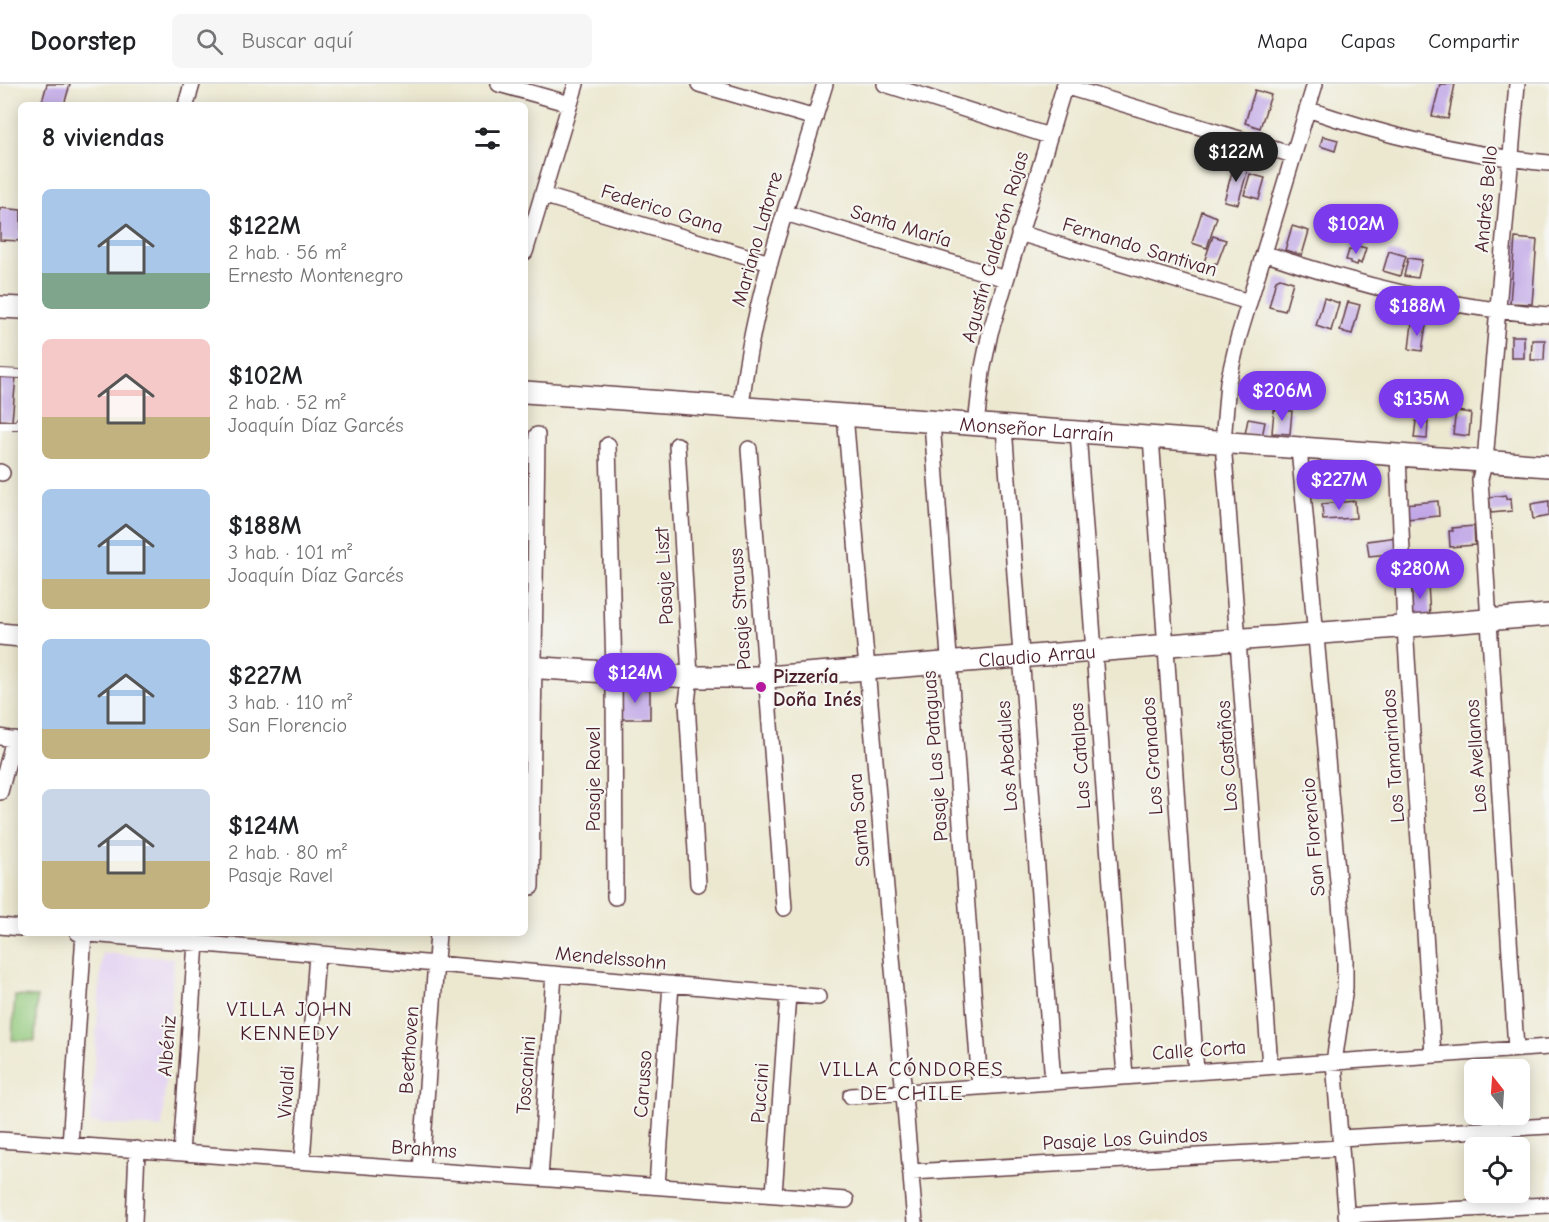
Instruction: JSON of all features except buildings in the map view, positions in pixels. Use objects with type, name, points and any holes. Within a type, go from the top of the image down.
[{"type":"street","points":[[187,102],[192,84]]},
{"type":"street","points":[[499,84],[570,104]]},
{"type":"street","points":[[528,242],[576,84]]},
{"type":"street","points":[[699,84],[815,118]]},
{"type":"street","name":"Mariano Latorre","points":[[741,408],[752,331],[770,263],[825,84]]},
{"type":"street","points":[[885,84],[1049,136]]},
{"type":"street","name":"Los Castaños","points":[[1270,1066],[1223,442],[1228,382],[1238,339],[1315,84]]},
{"type":"street","name":"Andrés Bello","points":[[1485,460],[1517,84]]},
{"type":"street","points":[[1064,85],[1293,155]]},
{"type":"street","name":"Agustín Calderón Rojas","points":[[976,425],[984,362],[1006,279],[1064,85]]},
{"type":"street","points":[[1307,109],[1398,137],[1462,151],[1549,163]]},
{"type":"street","name":"Federico Gana","points":[[542,195],[770,263]]},
{"type":"street","name":"Santa María","points":[[785,213],[1006,279]]},
{"type":"street","name":"Fernando Santivan","points":[[1019,234],[1249,302]]},
{"type":"street","points":[[1264,254],[1378,288],[1448,303],[1498,311],[1549,315]]},
{"type":"street","points":[[0,307],[18,308]]},
{"type":"street","name":"Monseñor Larraín","points":[[528,392],[1549,466]]},
{"type":"street","name":"Santa Sara","points":[[845,415],[915,1222]]},
{"type":"street","name":"Pasaje Las Pataguas","points":[[932,422],[980,1087]]},
{"type":"street","name":"Los Abedules","points":[[1004,427],[1053,1082]]},
{"type":"street","name":"Las Catalpas","points":[[1078,432],[1125,1077]]},
{"type":"street","points":[[531,887],[529,667],[537,435]]},
{"type":"street","name":"Los Granados","points":[[1151,437],[1196,1071]]},
{"type":"street","name":"Pasaje Ravel","points":[[608,445],[614,672],[615,897]]},
{"type":"street","name":"Pasaje Liszt","points":[[677,445],[690,677],[687,703],[698,884]]},
{"type":"street","name":"San Florencio","points":[[1299,448],[1345,959],[1345,988],[1334,1062],[1347,1219]]},
{"type":"street","name":"Pasaje Strauss","points":[[749,450],[784,908]]},
{"type":"street","name":"Los Tamarindos","points":[[1398,455],[1405,627],[1433,1055]]},
{"type":"street","name":"Los Avellanos","points":[[1485,460],[1480,479],[1516,1049]]},
{"type":"street","name":"Claudio Arrau","points":[[529,667],[690,677],[767,677],[1549,615]]},
{"type":"street","points":[[0,634],[18,636]]},
{"type":"street","points":[[0,792],[12,739]]},
{"type":"street","points":[[0,926],[18,928]]},
{"type":"street","points":[[70,1145],[84,936]]},
{"type":"street","name":"Mendelssohn","points":[[118,936],[818,997]]},
{"type":"street","name":"Beethoven","points":[[421,1170],[438,936]]},
{"type":"street","name":"Albéniz","points":[[181,1153],[196,943]]},
{"type":"street","name":"Vivaldi","points":[[302,1161],[317,954]]},
{"type":"street","name":"Toscanini","points":[[540,1178],[554,974]]},
{"type":"street","name":"Carusso","points":[[657,1186],[671,984]]},
{"type":"street","name":"Puccini","points":[[774,1194],[788,994]]},
{"type":"street","name":"Calle Corta","points":[[851,1096],[1549,1047]]},
{"type":"street","name":"Pasaje Los Guindos","points":[[911,1172],[1341,1143],[1549,1126]]},
{"type":"street","name":"Brahms","points":[[0,1140],[846,1200]]},
{"type":"street","points":[[134,1222],[137,1149]]},
{"type":"street","points":[[1347,1219],[1549,1205]]},
{"type":"lane","points":[[0,373],[18,374]]},
{"type":"lane","points":[[0,425],[18,424]]},
{"type":"shaded area","points":[[102,953],[174,958],[162,1128],[90,1123]]},
{"type":"green space","points":[[15,996],[37,997],[35,1041],[12,1040]]},
{"type":"place","name":"Pizzería Doña Inés","points":[[761,687]]},
{"type":"district","name":"VILLA JOHN KENNEDY","points":[[290,1021]]},
{"type":"district","name":"VILLA CÓNDORES DE CHILE","points":[[912,1081]]}]
